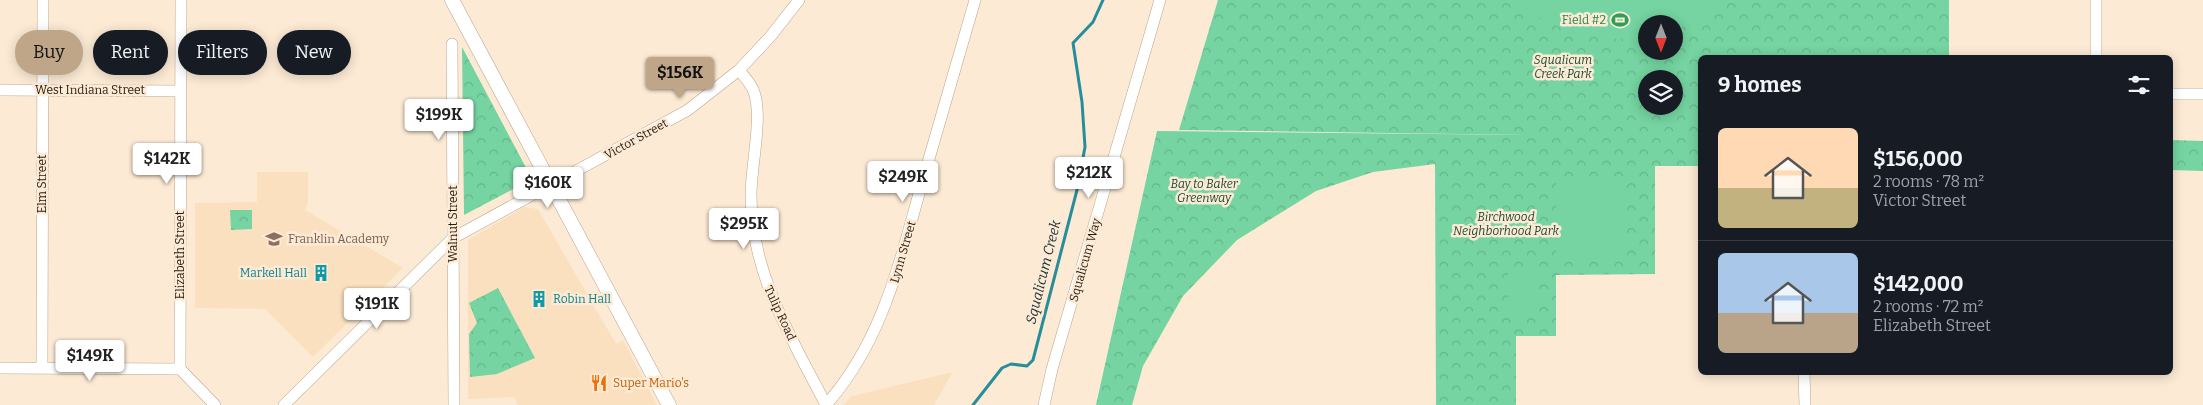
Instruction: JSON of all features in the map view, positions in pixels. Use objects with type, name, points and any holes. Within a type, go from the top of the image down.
[{"type":"main road","points":[[454,2],[668,405]]},
{"type":"street","name":"Elm Street","points":[[42,368],[43,0]]},
{"type":"street","name":"Elizabeth Street","points":[[180,369],[181,0]]},
{"type":"street","name":"Victor Street","points":[[284,405],[453,238],[688,110],[738,70],[770,37],[799,0]]},
{"type":"street","name":"Lynn Street","points":[[826,405],[843,386],[870,340],[892,291],[975,0]]},
{"type":"street","name":"Squalicum Way","points":[[1044,405],[1052,370],[1160,0]]},
{"type":"street","points":[[2096,0],[2096,55]]},
{"type":"street","name":"Walnut Street","points":[[452,44],[454,405]]},
{"type":"street","name":"Tulip Road","points":[[738,70],[750,84],[756,104],[751,197],[756,243],[762,271],[774,305],[826,405]]},
{"type":"street","name":"West Indiana Street","points":[[0,90],[180,91]]},
{"type":"street","points":[[2173,94],[2203,94]]},
{"type":"street","points":[[0,368],[180,369],[215,405]]},
{"type":"street","points":[[1804,375],[1804,405]]},
{"type":"shaded area","name":"Franklin Academy","points":[[257,172],[308,172],[308,202],[305,210],[403,268],[313,357],[265,309],[195,308],[195,203],[257,202]]},
{"type":"shaded area","points":[[524,207],[538,209],[616,344],[623,340],[657,405],[518,405],[514,397],[468,399],[468,240]]},
{"type":"shaded area","points":[[953,372],[934,405],[843,405],[852,396]]},
{"type":"green space","points":[[1218,0],[1949,0],[1949,55],[1698,55],[1698,166],[1655,166],[1655,274],[1556,275],[1556,336],[1516,336],[1516,405],[1436,405],[1435,164],[1373,172],[1316,191],[1237,240],[1183,296],[1143,366],[1132,405],[1096,405],[1157,131],[1526,135],[1179,130]]},
{"type":"green space","name":"Field #2","points":[[1515,0],[1724,0],[1693,22],[1683,26],[1683,15],[1638,15],[1638,38],[1628,39],[1610,39],[1576,33],[1560,28]]},
{"type":"green space","points":[[462,47],[532,179],[464,215]]},
{"type":"green space","points":[[2173,140],[2203,141],[2203,171],[2173,170]]},
{"type":"green space","points":[[1606,180],[1624,198],[1625,261],[1556,261],[1556,181]]},
{"type":"green space","points":[[230,210],[252,210],[252,229],[231,230]]},
{"type":"green space","points":[[1508,269],[1539,269],[1539,316],[1508,316]]},
{"type":"green space","points":[[498,288],[535,358],[497,374],[470,377],[469,334],[477,323],[469,303]]},
{"type":"waterway","name":"Squalicum Creek","points":[[973,405],[1002,368],[1011,364],[1027,366],[1033,360],[1077,190],[1085,147],[1082,102],[1073,43],[1093,22],[1103,0]]},
{"type":"place","name":"Field #2","points":[[1620,20]]},
{"type":"place","name":"Franklin Academy","points":[[274,239]]},
{"type":"place","name":"Markell Hall","points":[[321,273]]},
{"type":"place","name":"Robin Hall","points":[[539,299]]},
{"type":"place","name":"Super Mario's","points":[[599,383]]},
{"type":"park label","name":"Squalicum Creek Park","points":[[1563,67]]},
{"type":"park label","name":"Bay to Baker Greenway","points":[[1204,191]]},
{"type":"park label","name":"Birchwood Neighborhood Park","points":[[1506,224]]}]
